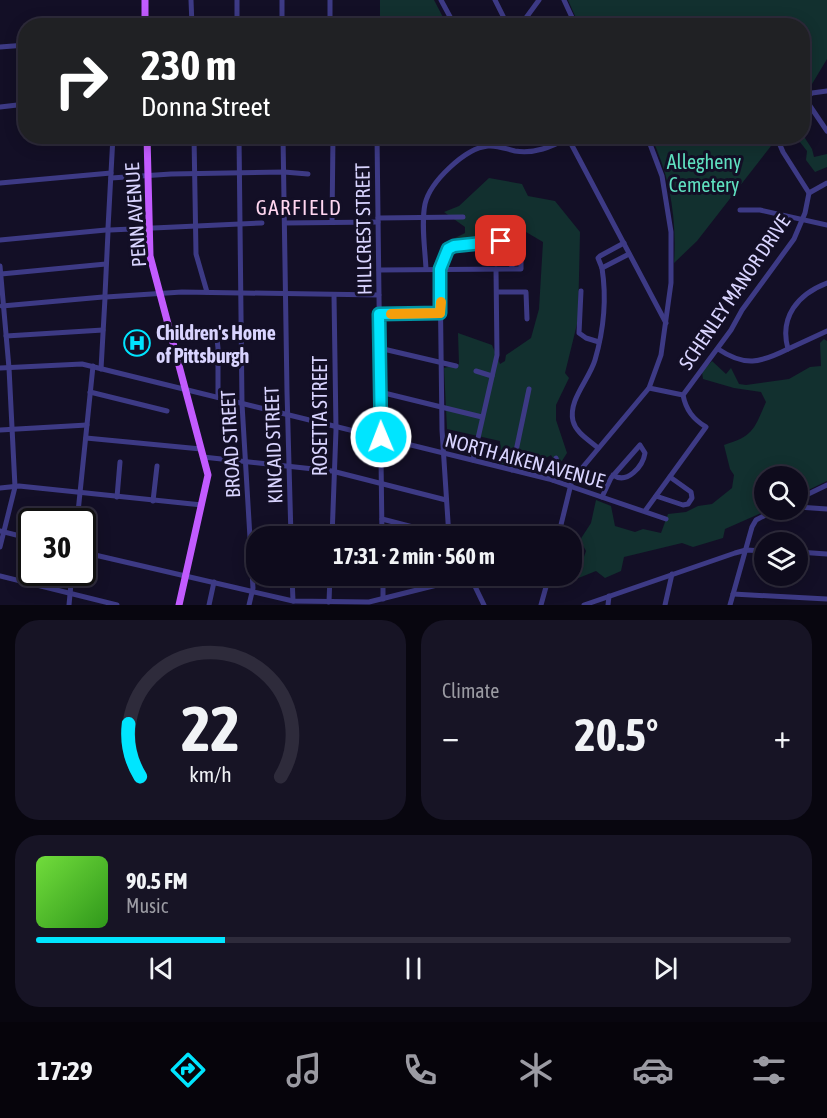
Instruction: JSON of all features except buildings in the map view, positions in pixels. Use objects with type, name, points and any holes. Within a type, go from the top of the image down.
[{"type":"main road","points":[[145,0],[145,18]]},
{"type":"main road","name":"PENN AVENUE","points":[[147,144],[150,256],[208,475],[180,605]]},
{"type":"street","points":[[191,0],[192,18]]},
{"type":"street","points":[[237,0],[237,18]]},
{"type":"street","points":[[282,0],[282,18]]},
{"type":"street","points":[[330,0],[330,18]]},
{"type":"street","points":[[441,0],[451,18]]},
{"type":"street","points":[[495,0],[504,18]]},
{"type":"street","points":[[526,18],[539,0]]},
{"type":"street","points":[[564,0],[572,18]]},
{"type":"street","points":[[0,47],[18,46]]},
{"type":"street","points":[[810,94],[827,91]]},
{"type":"street","points":[[0,106],[18,105]]},
{"type":"street","points":[[810,106],[827,131]]},
{"type":"street","points":[[101,369],[113,144]]},
{"type":"street","points":[[194,144],[196,254],[207,292]]},
{"type":"street","name":"BROAD STREET","points":[[239,144],[242,404],[252,592],[249,605]]},
{"type":"street","name":"KINCAID STREET","points":[[284,144],[291,526]]},
{"type":"street","points":[[332,222],[333,144]]},
{"type":"street","name":"HILLCREST STREET","points":[[377,144],[382,526]]},
{"type":"street","points":[[426,269],[426,202],[431,190],[453,165],[468,153],[489,145],[515,151],[533,152],[554,144]]},
{"type":"street","points":[[571,144],[667,325]]},
{"type":"street","points":[[560,526],[573,480],[648,388],[661,355],[667,325],[671,283],[669,216],[662,176],[650,144]]},
{"type":"street","points":[[780,144],[809,193],[827,183]]},
{"type":"street","points":[[0,183],[111,176],[284,172],[308,174]]},
{"type":"street","name":"SCHENLEY MANOR DRIVE","points":[[670,477],[706,427],[694,419],[683,395],[689,384],[718,349],[742,310],[794,239],[803,220],[809,193]]},
{"type":"street","points":[[740,210],[760,210],[827,225]]},
{"type":"street","points":[[285,223],[463,217]]},
{"type":"street","points":[[0,240],[150,227],[262,223]]},
{"type":"street","points":[[448,526],[443,453],[440,269],[446,251],[451,246],[501,241]]},
{"type":"street","points":[[598,448],[576,429],[572,411],[594,363],[604,320],[602,268],[598,258],[624,243]]},
{"type":"street","points":[[602,268],[629,254]]},
{"type":"street","points":[[1,274],[106,264]]},
{"type":"street","points":[[0,266],[9,368],[15,487],[0,547]]},
{"type":"street","points":[[378,270],[512,268]]},
{"type":"street","points":[[473,460],[498,343],[496,269]]},
{"type":"street","points":[[788,349],[786,329],[790,313],[803,296],[827,284]]},
{"type":"street","points":[[581,291],[579,333],[599,342]]},
{"type":"street","points":[[2,306],[159,292],[379,295]]},
{"type":"street","points":[[497,292],[526,292],[527,319]]},
{"type":"street","name":"ROSETTA STREET","points":[[333,526],[336,427],[334,295]]},
{"type":"street","points":[[379,314],[440,313]]},
{"type":"street","points":[[6,336],[103,330]]},
{"type":"street","points":[[216,330],[218,397]]},
{"type":"street","points":[[718,349],[737,359],[764,360],[827,332]]},
{"type":"street","points":[[379,348],[456,366]]},
{"type":"street","name":"NORTH AIKEN AVENUE","points":[[0,368],[82,364],[93,366],[553,480],[666,519]]},
{"type":"street","points":[[78,508],[93,366]]},
{"type":"street","points":[[476,371],[492,376]]},
{"type":"street","points":[[648,388],[683,395]]},
{"type":"street","points":[[512,470],[529,389]]},
{"type":"street","points":[[90,392],[166,411]]},
{"type":"street","points":[[380,392],[482,417]]},
{"type":"street","points":[[0,430],[87,425]]},
{"type":"street","points":[[86,438],[335,472],[446,500]]},
{"type":"street","points":[[602,497],[607,483],[640,445],[645,453],[644,458],[627,478],[621,479],[614,475]]},
{"type":"street","points":[[553,480],[556,458]]},
{"type":"street","points":[[117,496],[120,462]]},
{"type":"street","points":[[153,501],[157,466]]},
{"type":"street","points":[[645,512],[656,496],[670,477],[691,492],[692,498],[688,504],[683,505],[656,496]]},
{"type":"street","points":[[808,494],[827,485]]},
{"type":"street","points":[[0,488],[15,487],[202,505]]},
{"type":"street","points":[[808,507],[827,508]]},
{"type":"street","points":[[382,519],[409,526]]},
{"type":"street","points":[[730,605],[756,520]]},
{"type":"street","points":[[2,532],[18,536]]},
{"type":"street","points":[[584,605],[746,550],[754,550]]},
{"type":"street","points":[[808,553],[827,554]]},
{"type":"street","points":[[96,555],[293,601],[369,602],[433,586]]},
{"type":"street","points":[[666,605],[672,574]]},
{"type":"street","points":[[0,576],[117,605]]},
{"type":"street","points":[[209,605],[214,582]]},
{"type":"street","points":[[69,605],[71,586]]},
{"type":"street","points":[[292,586],[293,601]]},
{"type":"street","points":[[329,602],[330,586]]},
{"type":"street","points":[[382,586],[383,599]]},
{"type":"street","points":[[475,586],[484,605]]},
{"type":"street","points":[[541,605],[546,586]]},
{"type":"street","points":[[733,594],[827,599]]},
{"type":"street","points":[[608,605],[609,596]]},
{"type":"street","points":[[784,605],[786,597]]},
{"type":"green space","points":[[380,0],[434,0],[443,18],[380,18]]},
{"type":"green space","points":[[568,0],[827,0],[827,59],[810,87],[810,18],[576,18]]},
{"type":"green space","name":"Allegheny Cemetery","points":[[654,144],[773,144],[697,241],[674,263],[671,198]]},
{"type":"green space","points":[[802,144],[809,144],[814,157],[827,154],[827,167],[815,172],[806,160],[807,151]]},
{"type":"green space","points":[[489,178],[522,184],[528,196],[555,201],[580,232],[578,320],[565,373],[569,378],[556,405],[556,420],[567,453],[558,467],[551,455],[539,462],[520,457],[515,466],[501,464],[500,441],[447,429],[444,368],[459,364],[458,333],[492,345],[500,364],[505,361],[506,355],[531,338],[539,309],[543,242],[509,222],[510,235],[448,245],[439,267],[433,266],[443,244],[465,233],[465,227],[444,212],[459,206]]},
{"type":"green space","points":[[824,339],[827,341],[827,481],[808,490],[808,466],[754,466],[754,516],[725,529],[723,538],[693,547],[682,543],[624,557],[621,571],[605,578],[596,571],[582,577],[582,562],[586,551],[582,544],[582,537],[591,523],[596,500],[611,506],[615,526],[635,532],[643,529],[661,533],[668,514],[686,512],[698,506],[712,504],[732,488],[734,475],[730,469],[724,445],[742,438],[752,430],[766,402],[761,392],[734,388],[703,379],[702,372],[712,361],[726,374],[731,368],[739,384],[789,379],[810,367],[821,366],[820,343]]},
{"type":"slow traffic","points":[[391,314],[440,313],[441,302]]},
{"type":"place","name":"Children's Home of Pittsburgh","points":[[137,343]]},
{"type":"district","name":"GARFIELD","points":[[299,207]]},
{"type":"route","points":[[381,437],[379,314],[440,313],[440,269],[446,251],[451,246],[501,241]]}]
